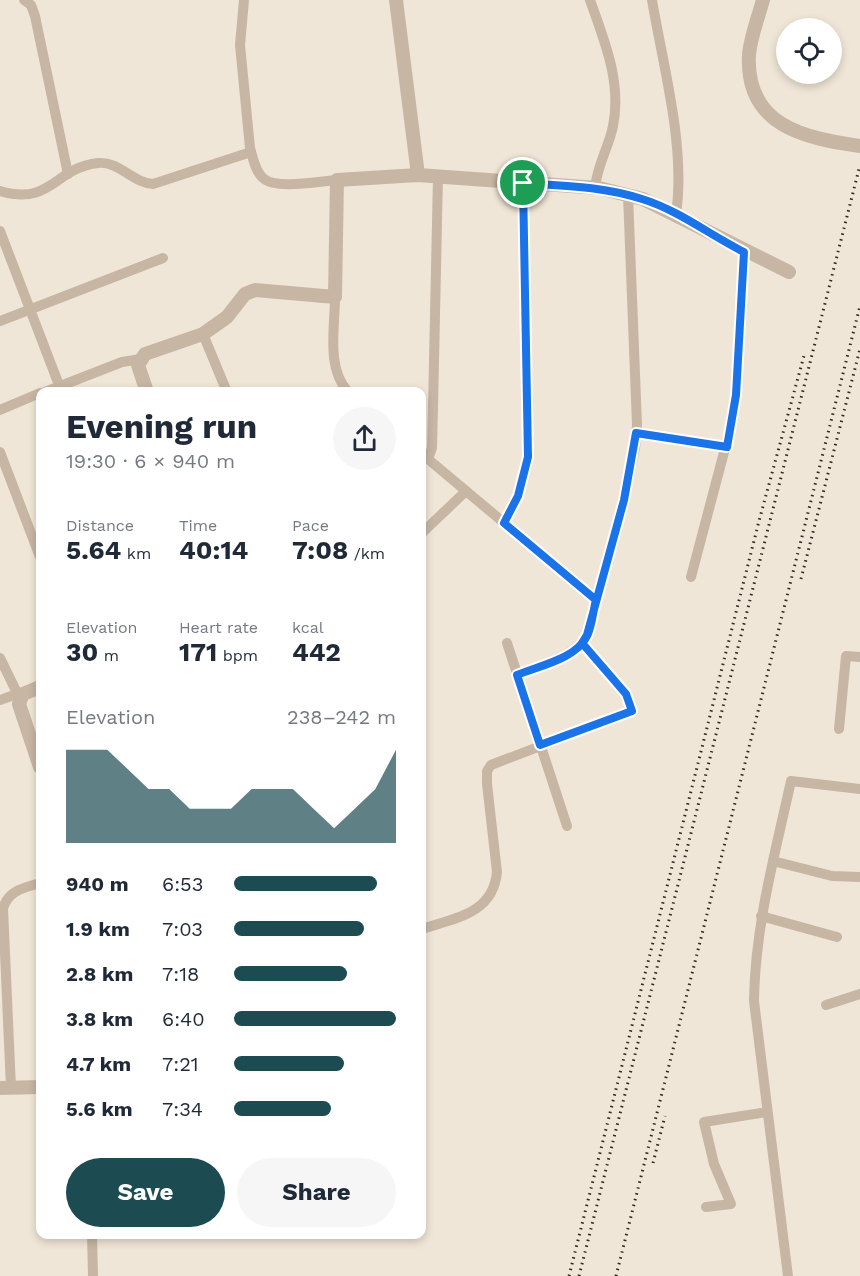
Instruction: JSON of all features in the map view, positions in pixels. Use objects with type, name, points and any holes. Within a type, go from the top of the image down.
[{"type":"street","points":[[24,0],[31,5],[35,16],[68,174]]},
{"type":"street","points":[[244,0],[240,45],[251,152],[263,179],[273,184],[418,175],[595,188],[628,195],[676,214],[744,252],[789,272]]},
{"type":"street","points":[[396,0],[418,175]]},
{"type":"street","points":[[590,0],[613,70],[615,113],[595,188]]},
{"type":"street","points":[[652,0],[675,139],[678,191],[676,214]]},
{"type":"street","points":[[763,0],[749,55],[752,82],[762,105],[770,116],[793,132],[826,141],[860,146]]},
{"type":"street","points":[[0,190],[28,196],[41,192],[68,174],[99,163],[112,164],[144,184],[153,184],[251,152]]},
{"type":"street","points":[[426,455],[432,448],[433,429],[438,176]]},
{"type":"street","points":[[337,180],[334,363],[344,387]]},
{"type":"street","points":[[504,523],[518,496],[528,449],[523,183]]},
{"type":"street","points":[[517,675],[570,653],[582,643],[587,635],[624,500],[636,433],[628,195]]},
{"type":"street","points":[[0,231],[60,385]]},
{"type":"street","points":[[691,577],[727,447],[736,395],[744,252]]},
{"type":"street","points":[[0,321],[163,258]]},
{"type":"street","points":[[145,387],[138,365],[145,354],[203,334],[227,317],[245,294],[255,290],[335,297]]},
{"type":"street","points":[[203,334],[225,387]]},
{"type":"street","points":[[55,387],[122,362],[141,359]]},
{"type":"street","points":[[0,410],[36,395]]},
{"type":"street","points":[[636,433],[727,447]]},
{"type":"street","points":[[0,452],[36,546]]},
{"type":"street","points":[[426,459],[596,600]]},
{"type":"street","points":[[426,529],[466,491]]},
{"type":"street","points":[[507,643],[567,826]]},
{"type":"street","points":[[426,928],[462,916],[478,908],[488,899],[495,887],[497,872],[487,771],[500,760],[632,711],[626,694],[582,643]]},
{"type":"street","points":[[839,729],[846,656],[860,657]]},
{"type":"street","points":[[0,658],[18,697],[36,755]]},
{"type":"street","points":[[0,700],[18,697],[36,689]]},
{"type":"street","points":[[788,1276],[754,1001],[755,960],[761,916],[791,781],[860,789]]},
{"type":"street","points":[[773,861],[832,876],[860,877]]},
{"type":"street","points":[[36,884],[15,891],[6,898],[3,908],[6,1088],[36,1087]]},
{"type":"street","points":[[761,916],[837,937]]},
{"type":"street","points":[[826,1005],[860,994]]},
{"type":"street","points":[[706,1207],[731,1204],[714,1164],[704,1122],[767,1112]]},
{"type":"street","points":[[92,1239],[93,1276]]},
{"type":"railway","points":[[579,1276],[860,165]]},
{"type":"railway","points":[[616,1276],[860,306]]},
{"type":"railway","points":[[801,579],[860,349]]},
{"type":"railway","points":[[569,1276],[759,521],[805,352]]},
{"type":"railway","points":[[653,1163],[665,1116]]},
{"type":"route","points":[[523,183],[524,352],[529,441],[528,457],[518,496],[504,523],[596,600],[587,635],[581,645],[570,653],[517,675],[540,745],[632,711],[626,694],[582,643],[587,635],[631,473],[636,433],[727,447],[736,395],[744,252],[644,199],[584,186],[523,183]]}]
